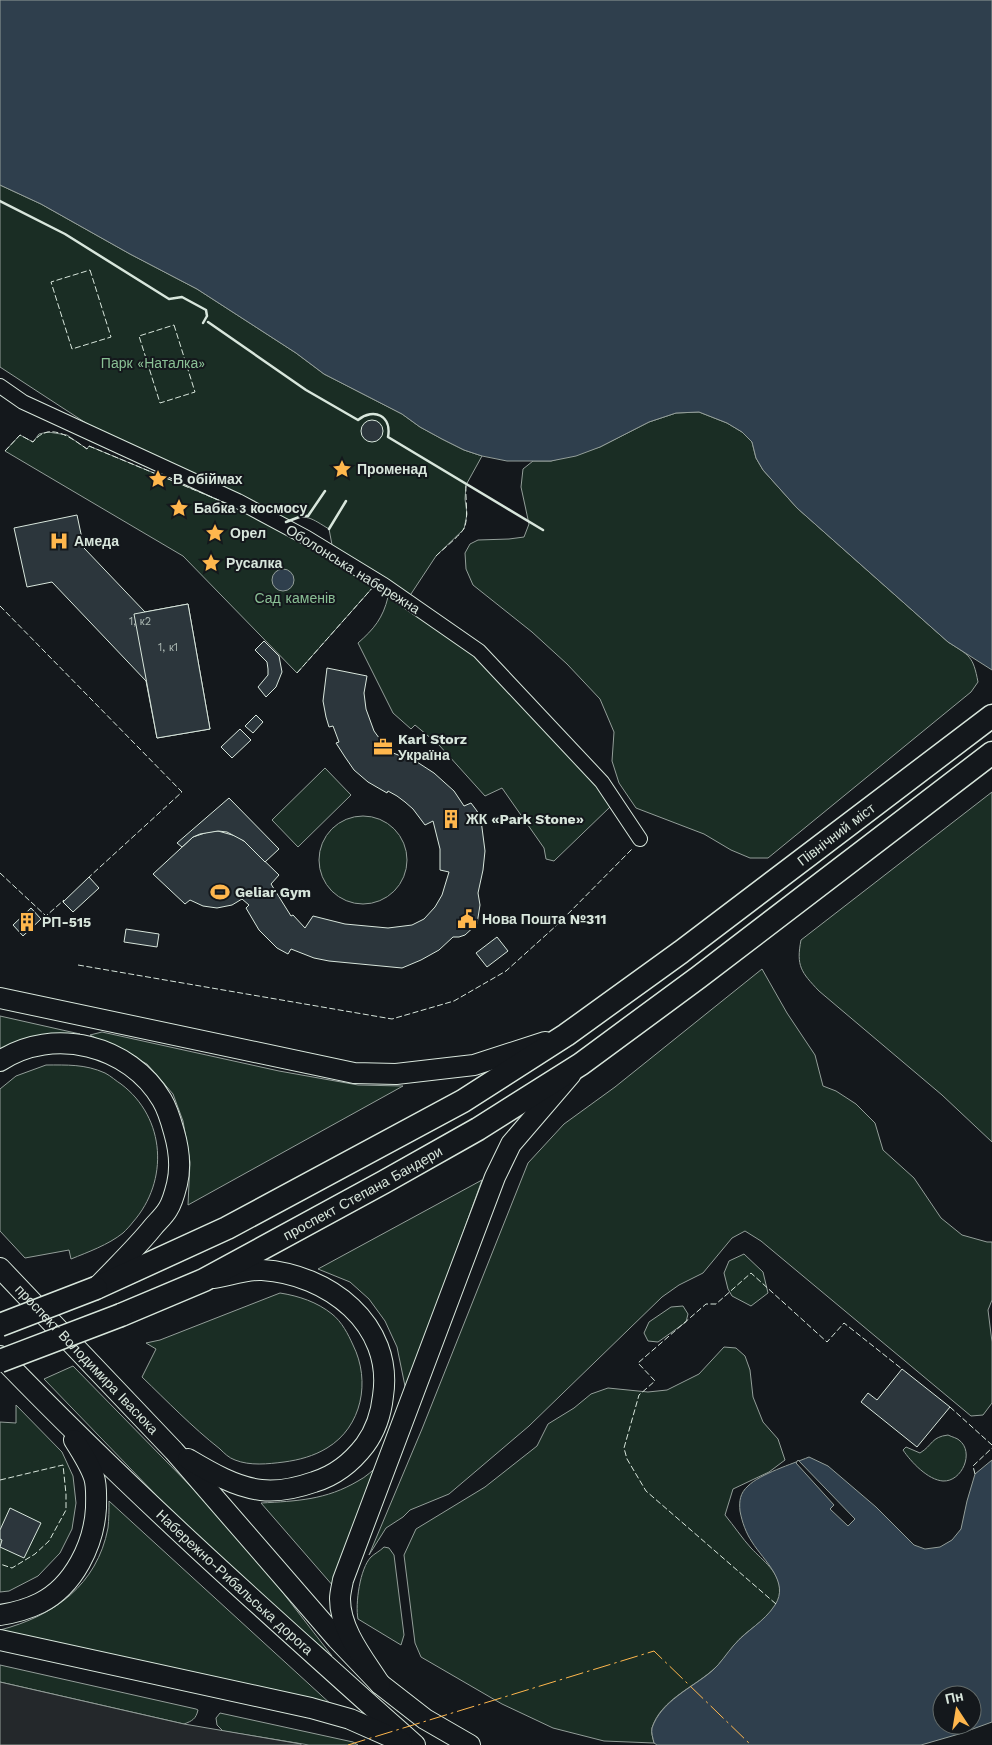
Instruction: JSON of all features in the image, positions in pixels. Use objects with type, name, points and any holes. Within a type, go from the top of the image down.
[{"type":"main road","name":"Північний міст","points":[[566,1035],[681,952],[992,716]]},
{"type":"main road","name":"проспект Степана Бандери","points":[[0,1361],[121,1315],[204,1280],[478,1129],[581,1064],[700,977],[992,753]]},
{"type":"main road","points":[[0,998],[354,1074],[396,1074],[474,1065],[566,1035]]},
{"type":"main road","points":[[0,1325],[96,1288],[227,1228],[463,1101],[566,1035]]},
{"type":"main road","points":[[0,1061],[27,1047],[58,1042],[89,1046],[120,1058],[144,1076],[162,1099],[177,1142],[179,1166],[177,1185],[168,1209],[146,1236],[96,1288]]},
{"type":"main road","points":[[380,1684],[351,1637],[343,1618],[340,1598],[343,1580],[499,1167],[510,1144],[581,1064]]},
{"type":"main road","name":"проспект Володимира Івасюка","points":[[0,1268],[174,1451]]},
{"type":"main road","points":[[174,1451],[214,1474],[252,1488],[269,1490],[295,1488],[322,1479],[342,1468],[359,1453],[374,1433],[381,1414],[385,1387],[384,1369],[379,1346],[366,1323],[343,1300],[325,1287],[306,1278],[261,1270],[204,1280]]},
{"type":"main road","points":[[0,1356],[58,1416],[80,1449],[95,1478],[96,1494],[95,1516],[90,1541],[78,1566],[62,1586],[41,1602],[0,1616]]},
{"type":"main road","name":"Набережно-Рибальська дорога","points":[[58,1416],[205,1555],[414,1745]]},
{"type":"main road","name":"Набережно-Рибальська дорога","points":[[174,1451],[337,1639],[380,1684],[425,1719],[470,1745]]},
{"type":"main road","points":[[0,1640],[311,1708],[350,1719],[409,1745]]},
{"type":"street","name":"Оболонська набережна","points":[[0,386],[23,402],[238,501],[307,538],[384,585],[479,651],[602,782],[640,839]]},
{"type":"green space","name":"Парк «Наталка»","points":[[0,185],[41,204],[197,289],[296,353],[324,374],[402,414],[442,439],[464,450],[482,456],[466,485],[467,514],[464,529],[436,556],[409,597],[333,550],[329,529],[318,522],[309,518],[299,517],[286,522],[115,442],[0,367]]},
{"type":"green space","points":[[699,412],[727,423],[742,432],[752,442],[756,458],[763,470],[797,508],[948,642],[966,654],[972,662],[978,682],[971,692],[768,858],[750,858],[731,850],[704,834],[636,808],[619,783],[612,761],[614,732],[600,699],[567,664],[532,632],[473,585],[466,569],[465,553],[470,544],[478,540],[524,537],[529,524],[521,487],[523,469],[533,461],[551,461],[600,447],[649,422],[676,413]]},
{"type":"green space","name":"Сад каменів","points":[[48,432],[67,435],[87,449],[89,446],[250,513],[304,543],[374,586],[297,673],[183,556],[5,451],[20,435],[33,442],[39,434]]},
{"type":"green space","points":[[388,597],[477,654],[603,787],[610,807],[554,861],[546,859],[544,848],[502,788],[485,796],[439,745],[415,725],[411,729],[393,713],[358,643],[377,623]]},
{"type":"green space","points":[[325,768],[351,795],[298,847],[272,820]]},
{"type":"green space","points":[[992,792],[992,1142],[942,1095],[819,991],[801,968],[799,956],[801,940]]},
{"type":"green space","points":[[363,816],[380,820],[394,829],[403,843],[407,860],[403,877],[394,891],[380,900],[363,904],[346,900],[332,891],[323,877],[319,860],[323,843],[332,829],[346,820]]},
{"type":"green space","points":[[762,969],[787,1013],[815,1055],[823,1086],[836,1091],[856,1104],[875,1123],[883,1150],[914,1178],[941,1218],[962,1235],[992,1242],[992,1300],[988,1310],[992,1342],[992,1403],[983,1415],[971,1416],[761,1241],[745,1231],[732,1238],[703,1273],[679,1285],[662,1297],[529,1426],[449,1494],[410,1510],[386,1528],[369,1555],[422,1429],[528,1163],[564,1124],[615,1087]]},
{"type":"green space","points":[[0,1016],[80,1034],[41,1037],[0,1053]]},
{"type":"green space","points":[[102,1032],[279,1071],[358,1085],[403,1086],[188,1205],[190,1162],[183,1121],[173,1094],[147,1064],[90,1035]]},
{"type":"green space","points":[[46,1065],[90,1068],[105,1073],[121,1084],[136,1098],[147,1114],[154,1132],[157,1150],[157,1169],[153,1188],[145,1206],[132,1223],[123,1233],[111,1241],[71,1259],[69,1250],[25,1258],[0,1231],[0,1089],[16,1076]]},
{"type":"green space","points":[[482,1180],[406,1391],[397,1347],[385,1321],[369,1299],[350,1282],[318,1269]]},
{"type":"green space","points":[[744,1254],[763,1272],[768,1293],[751,1306],[732,1296],[724,1273],[729,1261]]},
{"type":"green space","points":[[280,1293],[314,1303],[336,1317],[342,1324],[358,1359],[362,1388],[360,1402],[348,1428],[339,1439],[322,1451],[284,1462],[259,1464],[241,1462],[229,1457],[210,1441],[142,1377],[156,1349],[146,1343],[160,1340]]},
{"type":"green space","points":[[683,1306],[688,1314],[686,1322],[658,1342],[648,1341],[644,1333],[649,1322],[671,1307]]},
{"type":"green space","points":[[724,1347],[736,1348],[745,1356],[750,1370],[753,1397],[763,1422],[778,1439],[785,1460],[769,1472],[733,1489],[725,1515],[774,1572],[779,1584],[779,1598],[773,1610],[741,1638],[715,1668],[679,1694],[663,1709],[656,1718],[652,1728],[654,1743],[604,1741],[553,1728],[502,1704],[421,1657],[415,1643],[404,1555],[416,1529],[485,1487],[537,1446],[548,1424],[574,1408],[591,1394],[608,1388],[648,1392],[667,1390],[699,1374]]},
{"type":"green space","points":[[73,1366],[210,1506],[270,1576],[332,1656],[213,1554],[44,1379]]},
{"type":"green space","points":[[16,1405],[62,1452],[73,1476],[76,1503],[72,1529],[60,1553],[38,1576],[9,1591],[0,1592],[0,1422],[16,1423]]},
{"type":"green space","points":[[948,1435],[959,1440],[964,1445],[966,1452],[966,1459],[961,1472],[950,1480],[937,1480],[926,1474],[915,1465],[903,1450],[906,1447],[920,1453],[935,1439]]},
{"type":"green space","points":[[380,1464],[334,1587],[261,1503],[323,1496],[361,1479]]},
{"type":"green space","points":[[109,1501],[333,1706],[0,1637],[0,1630],[20,1624],[55,1607],[83,1582],[94,1566],[102,1548],[108,1528]]},
{"type":"green space","points":[[384,1547],[389,1548],[394,1555],[404,1635],[401,1645],[358,1619],[358,1596],[361,1577],[367,1562]]},
{"type":"green space","points":[[0,1665],[198,1710],[193,1719],[184,1724],[0,1682]]},
{"type":"green space","points":[[220,1713],[353,1742],[358,1745],[309,1745],[223,1731],[217,1725],[216,1718]]},
{"type":"shaded area","points":[[0,1682],[184,1724],[301,1745],[0,1745]]},
{"type":"water","points":[[0,0],[992,0],[992,670],[948,642],[797,508],[763,470],[756,458],[752,442],[742,432],[727,423],[699,412],[676,413],[649,422],[600,447],[576,456],[551,461],[507,461],[482,456],[464,450],[442,439],[402,414],[324,374],[296,353],[197,289],[41,204],[0,185]]},
{"type":"water","points":[[283,569],[291,572],[294,580],[291,588],[283,591],[275,588],[272,580],[275,572]]},
{"type":"water","points":[[809,1457],[828,1466],[876,1507],[914,1545],[925,1549],[940,1547],[952,1540],[961,1529],[975,1474],[992,1460],[992,1722],[982,1726],[982,1685],[932,1685],[932,1735],[956,1735],[921,1745],[657,1745],[654,1743],[652,1728],[662,1710],[712,1671],[731,1648],[771,1611],[779,1596],[779,1588],[774,1572],[752,1542],[746,1531],[740,1511],[743,1491],[768,1473]]},
{"type":"pier","points":[[798,1460],[855,1519],[848,1526],[830,1509],[834,1505],[796,1463]]},
{"type":"building","points":[[372,420],[380,423],[383,431],[380,439],[372,442],[364,439],[361,431],[364,423]]},
{"type":"building","points":[[77,515],[84,548],[145,612],[188,604],[210,729],[157,738],[146,681],[52,582],[27,587],[14,528]]},
{"type":"building","points":[[188,604],[210,729],[157,738],[134,614]]},
{"type":"building","points":[[264,641],[279,656],[282,672],[276,687],[266,697],[258,687],[268,675],[267,662],[255,650]]},
{"type":"building","name":"ЖК «Park Stone»","points":[[327,668],[367,676],[364,693],[366,709],[374,731],[382,742],[393,753],[417,762],[434,773],[454,791],[464,806],[471,803],[481,820],[485,851],[478,893],[480,905],[477,924],[465,935],[453,937],[439,950],[402,968],[329,961],[314,958],[291,949],[288,954],[277,948],[259,930],[246,908],[249,905],[242,899],[232,905],[217,908],[203,906],[190,900],[185,904],[153,874],[193,837],[218,831],[236,836],[244,841],[279,875],[271,884],[291,916],[293,915],[305,928],[313,916],[345,924],[388,928],[412,925],[424,919],[435,907],[442,895],[449,872],[440,870],[440,849],[433,821],[425,825],[405,802],[388,791],[387,793],[368,782],[354,770],[336,743],[339,742],[333,726],[329,727],[326,717],[323,701]]},
{"type":"building","points":[[256,715],[263,722],[253,733],[245,726]]},
{"type":"building","points":[[240,729],[251,740],[232,758],[221,747]]},
{"type":"building","points":[[229,798],[279,849],[265,862],[244,841],[227,832],[218,831],[200,834],[193,837],[182,847],[177,843]]},
{"type":"building","points":[[89,877],[99,888],[73,912],[63,902]]},
{"type":"building","name":"РП-515","points":[[31,908],[41,919],[23,936],[13,925]]},
{"type":"building","points":[[126,929],[159,934],[157,947],[124,942]]},
{"type":"building","points":[[497,937],[508,951],[487,967],[476,953]]},
{"type":"building","points":[[902,1369],[950,1407],[917,1447],[861,1402],[868,1393],[877,1400]]},
{"type":"building","points":[[10,1508],[41,1523],[24,1558],[0,1547],[2,1540],[0,1539],[0,1530]]},
{"type":"fence","points":[[90,270],[111,337],[72,349],[51,282],[90,270]]},
{"type":"fence","points":[[174,325],[195,392],[160,403],[139,336],[174,325]]},
{"type":"fence","points":[[5,451],[20,435],[33,442],[39,436],[46,433],[60,433],[87,449],[89,446],[233,506]]},
{"type":"fence","points":[[436,556],[464,528],[467,513],[466,485]]},
{"type":"fence","points":[[297,673],[374,586],[372,585]]},
{"type":"fence","points":[[0,606],[182,792],[88,878]]},
{"type":"fence","points":[[78,965],[392,1019],[454,1001],[506,971],[557,925],[632,849]]},
{"type":"fence","points":[[0,873],[46,916],[64,900]]},
{"type":"fence","points":[[776,1604],[646,1491],[627,1459],[624,1448],[639,1395],[655,1381],[638,1363],[706,1304],[716,1304],[751,1273],[827,1342],[844,1323],[902,1369]]},
{"type":"fence","points":[[950,1407],[992,1445]]},
{"type":"fence","points":[[975,1474],[973,1466],[992,1448]]},
{"type":"fence","points":[[0,1480],[63,1465],[66,1494],[66,1510],[49,1541],[35,1554],[12,1568],[0,1564]]},
{"type":"wall","points":[[0,201],[65,234],[169,299],[182,297],[206,310],[207,316],[203,323]]},
{"type":"wall","points":[[208,322],[306,390],[358,420],[370,414],[381,416],[387,424],[389,430],[388,437],[543,530]]},
{"type":"wall","points":[[286,522],[302,516],[308,516],[325,491]]},
{"type":"wall","points":[[329,529],[346,501]]},
{"type":"power","points":[[348,1745],[654,1651],[751,1745]]},
{"type":"place","name":"Променад","points":[[342,469]]},
{"type":"place","name":"В обіймах","points":[[158,479]]},
{"type":"place","name":"Бабка з космосу","points":[[179,508]]},
{"type":"place","name":"Орел","points":[[215,533]]},
{"type":"place","name":"Амеда","points":[[59,541]]},
{"type":"place","name":"Русалка","points":[[211,563]]},
{"type":"place","name":"Karl Storz Україна","points":[[383,747]]},
{"type":"place","name":"ЖК «Park Stone»","points":[[451,819]]},
{"type":"place","name":"Geliar Gym","points":[[220,892]]},
{"type":"place","name":"Нова Пошта №311","points":[[467,919]]},
{"type":"place","name":"РП-515","points":[[27,922]]}]
